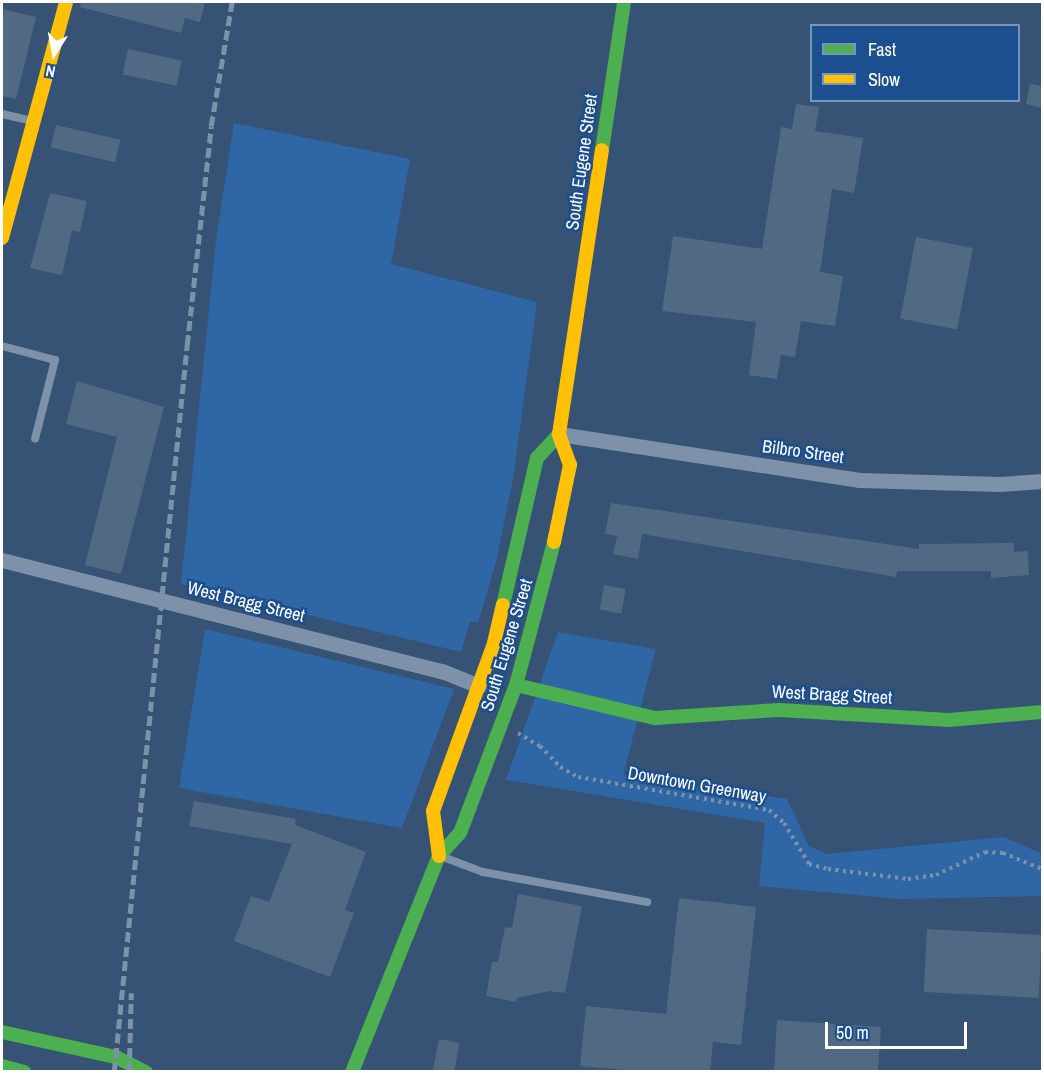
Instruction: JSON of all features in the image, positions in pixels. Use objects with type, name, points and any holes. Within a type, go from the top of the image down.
[{"type":"main road","points":[[2,238],[66,2]]},
{"type":"main road","name":"South Eugene Street","points":[[352,1071],[439,856],[460,833],[516,686],[545,582],[570,465],[559,434],[624,2]]},
{"type":"main road","name":"South Eugene Street","points":[[439,856],[434,811],[479,686],[512,582],[537,458],[559,434]]},
{"type":"main road","name":"West Bragg Street","points":[[516,686],[655,718],[779,710],[949,720],[1042,712]]},
{"type":"main road","points":[[2,1032],[116,1057],[146,1071]]},
{"type":"main road","points":[[2,1065],[24,1071]]},
{"type":"street","name":"Bilbro Street","points":[[559,434],[860,480],[1000,484],[1042,481]]},
{"type":"street","name":"West Bragg Street","points":[[2,560],[442,671],[479,686]]},
{"type":"lane","points":[[2,114],[33,122]]},
{"type":"lane","points":[[2,346],[55,360],[35,439]]},
{"type":"lane","points":[[439,856],[483,872],[647,902]]},
{"type":"path","name":"Downtown Greenway","points":[[500,728],[531,740],[560,767],[578,777],[769,810],[784,823],[809,864],[828,869],[908,879],[936,875],[985,852],[1003,853],[1042,869]]},
{"type":"shaded area","points":[[234,123],[410,159],[391,264],[537,302],[513,479],[496,562],[478,623],[470,621],[461,652],[181,584],[216,240]]},
{"type":"shaded area","points":[[205,629],[454,689],[402,828],[179,788]]},
{"type":"shaded area","points":[[558,632],[656,649],[623,775],[787,799],[809,846],[826,854],[1004,837],[1042,854],[1042,896],[899,899],[759,886],[765,823],[506,780]]},
{"type":"building","points":[[81,2],[205,2],[200,22],[185,18],[181,33],[80,7]]},
{"type":"building","points":[[2,9],[36,17],[16,99],[2,96]]},
{"type":"building","points":[[128,49],[182,60],[176,86],[123,74]]},
{"type":"building","points":[[1030,84],[1042,86],[1042,108],[1026,104]]},
{"type":"building","points":[[796,104],[819,107],[815,131],[863,138],[854,193],[832,189],[820,272],[843,276],[835,326],[801,321],[795,357],[781,355],[777,379],[749,375],[756,322],[662,311],[673,236],[762,249],[781,127],[792,129]]},
{"type":"building","points":[[56,125],[120,140],[115,162],[51,147]]},
{"type":"building","points":[[50,193],[87,201],[80,232],[72,230],[62,275],[30,268]]},
{"type":"building","points":[[916,237],[973,248],[957,330],[900,318]]},
{"type":"building","points":[[77,381],[164,407],[121,574],[85,565],[117,437],[66,424]]},
{"type":"building","points":[[611,503],[919,549],[919,544],[1014,543],[1014,552],[1028,551],[1029,575],[991,578],[991,571],[897,571],[896,577],[642,534],[638,559],[613,554],[617,536],[605,534]]},
{"type":"building","points":[[604,585],[626,589],[621,613],[600,610]]},
{"type":"building","points":[[194,801],[296,819],[295,825],[366,852],[345,910],[354,913],[330,977],[234,941],[251,896],[269,902],[292,844],[189,826]]},
{"type":"building","points":[[518,894],[582,906],[565,993],[549,991],[517,998],[516,1002],[486,996],[492,962],[498,962],[505,927],[512,928]]},
{"type":"building","points":[[679,898],[756,907],[741,1045],[713,1042],[710,1071],[634,1071],[580,1066],[586,1006],[666,1014]]},
{"type":"building","points":[[927,929],[1042,935],[1039,998],[924,992]]},
{"type":"building","points":[[777,1020],[881,1027],[878,1071],[774,1071]]},
{"type":"building","points":[[439,1039],[460,1043],[454,1072],[433,1071]]},
{"type":"railway","points":[[114,1072],[211,126],[232,2]]},
{"type":"railway","points":[[129,1072],[131,993]]},
{"type":"traffic: fast","points":[[602,150],[624,2]]},
{"type":"traffic: fast","points":[[503,605],[537,458],[559,434]]},
{"type":"traffic: fast","points":[[352,1072],[439,856],[460,833],[516,685],[554,542]]},
{"type":"traffic: fast","points":[[516,685],[655,718],[779,710],[949,720],[1042,712]]},
{"type":"traffic: fast","points":[[2,1032],[116,1057],[146,1072]]},
{"type":"traffic: fast","points":[[2,1066],[24,1072]]},
{"type":"traffic: slow","points":[[2,238],[66,2]]},
{"type":"traffic: slow","points":[[554,542],[570,465],[559,434],[602,150]]},
{"type":"traffic: slow","points":[[439,856],[433,811],[494,643],[503,605]]}]
